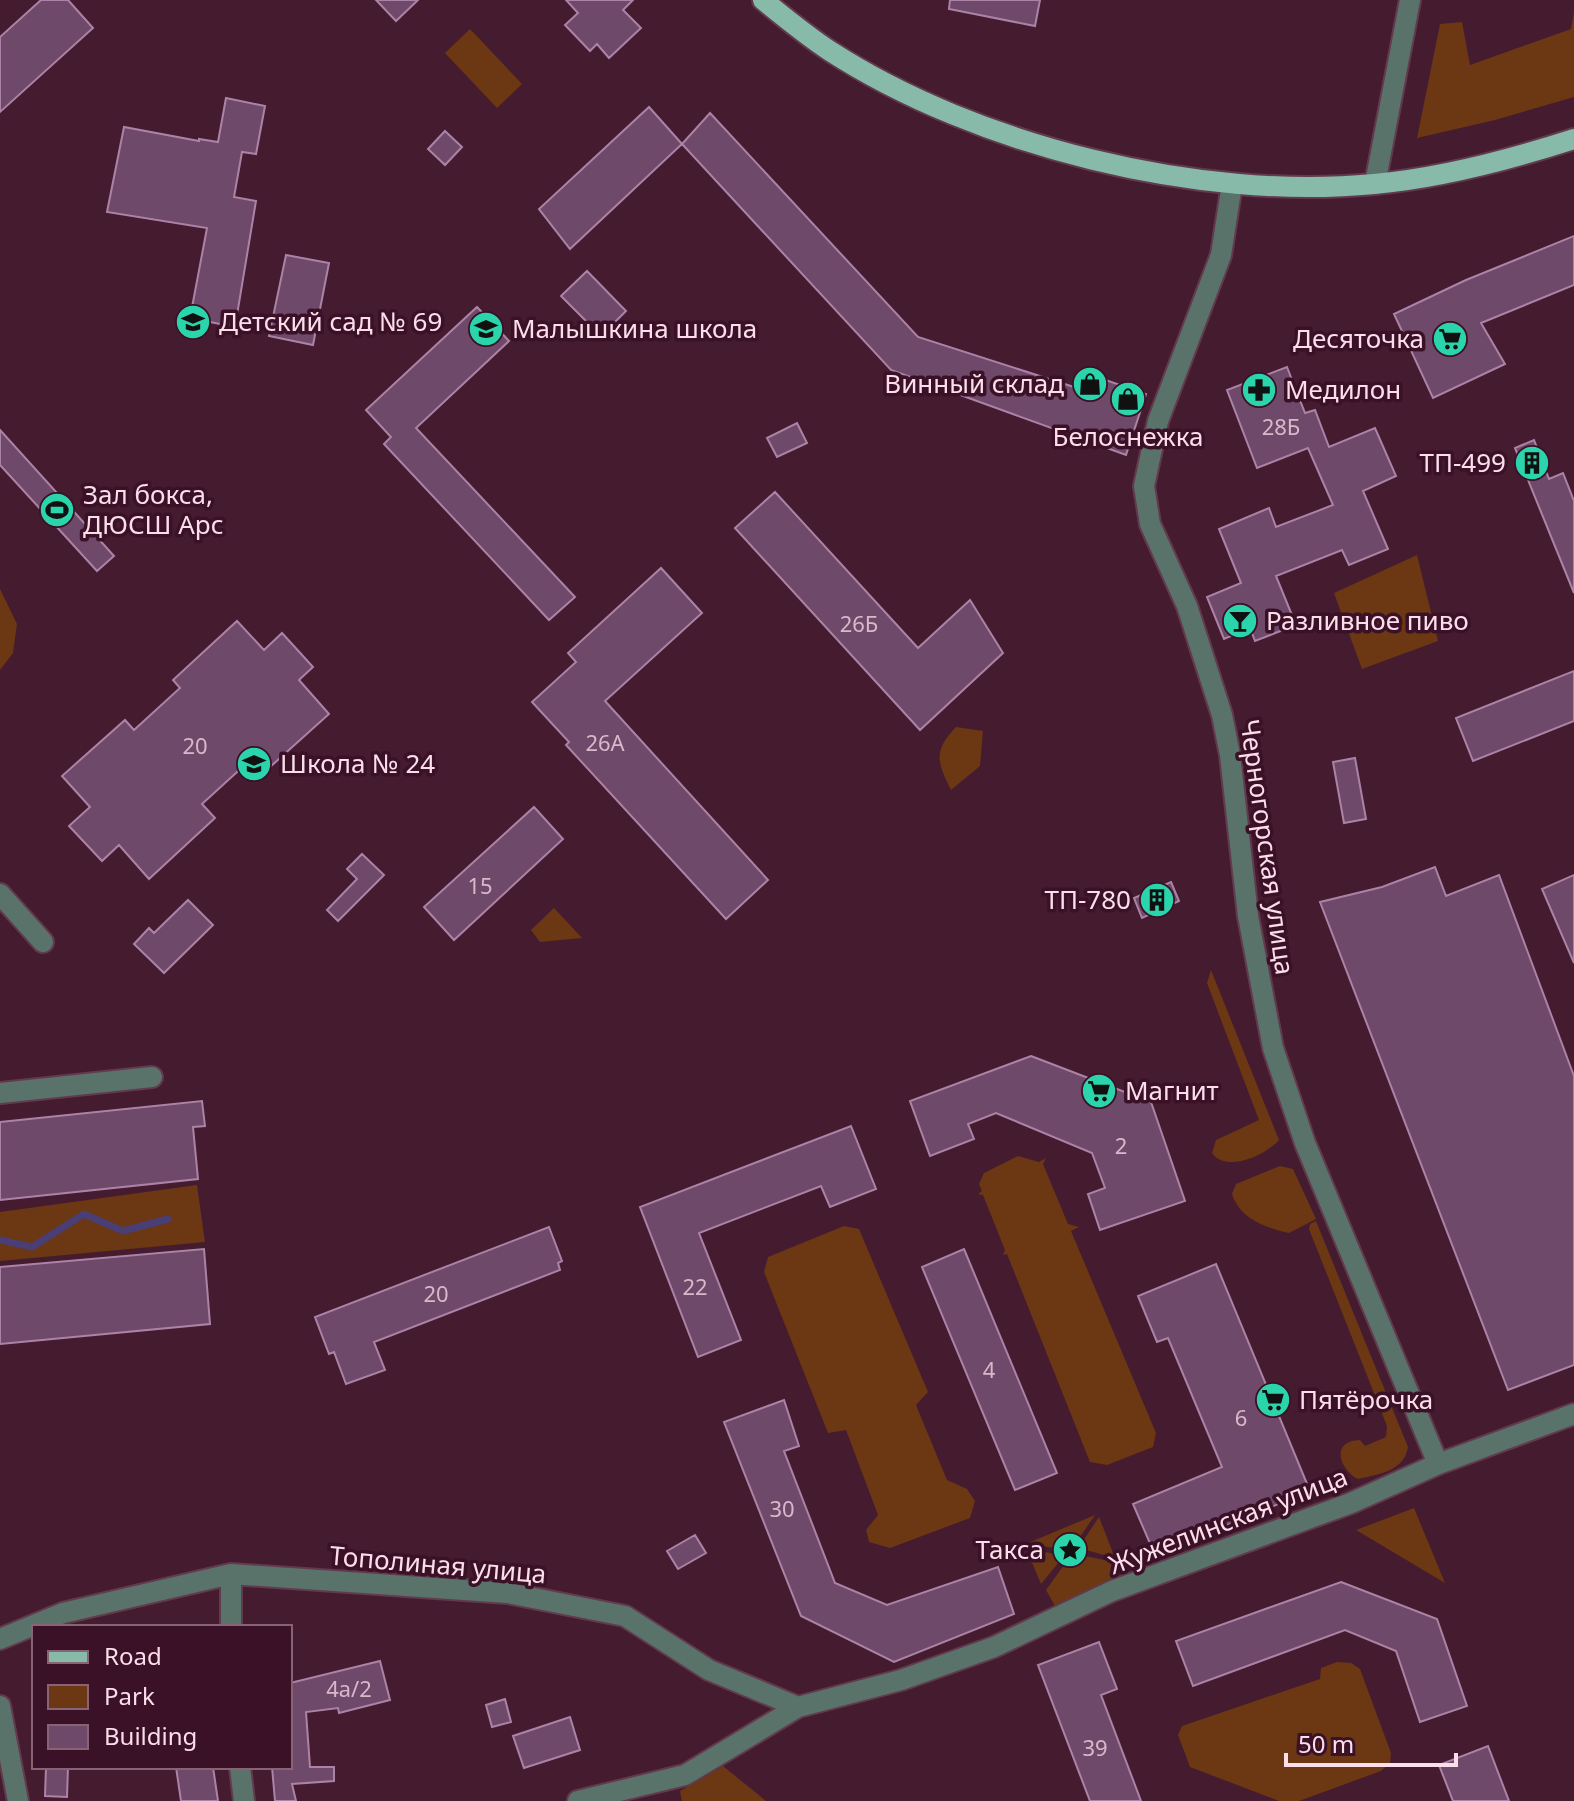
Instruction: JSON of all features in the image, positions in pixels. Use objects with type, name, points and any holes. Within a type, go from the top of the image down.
[{"type":"main road","points":[[763,0],[831,52],[908,93],[985,128],[1065,152],[1189,179],[1275,187],[1375,184],[1435,176],[1497,162],[1574,139]]},
{"type":"street","points":[[1375,184],[1410,0]]},
{"type":"street","name":"Черногорская улица","points":[[1232,184],[1221,255],[1158,421],[1144,486],[1150,524],[1187,606],[1222,715],[1230,755],[1248,916],[1273,1048],[1305,1143],[1438,1464]]},
{"type":"street","points":[[0,894],[43,942]]},
{"type":"street","points":[[0,1093],[152,1077]]},
{"type":"street","name":"Жужелинская улица","points":[[798,1707],[901,1680],[994,1647],[1112,1591],[1351,1503],[1438,1464],[1574,1414]]},
{"type":"street","points":[[231,1574],[231,1625]]},
{"type":"street","name":"Тополиная улица","points":[[34,1625],[63,1613],[231,1574],[508,1593],[625,1616],[709,1670],[798,1707]]},
{"type":"street","name":"Тополиная улица","points":[[0,1639],[32,1626]]},
{"type":"street","points":[[0,1706],[18,1801]]},
{"type":"street","points":[[578,1801],[647,1793],[685,1775],[798,1707]]},
{"type":"street","points":[[240,1769],[244,1801]]},
{"type":"green space","points":[[1574,13],[1574,97],[1417,138],[1440,24],[1462,22],[1470,65],[1571,29]]},
{"type":"green space","points":[[470,29],[522,84],[497,108],[445,53]]},
{"type":"green space","points":[[1417,555],[1438,641],[1362,669],[1334,593]]},
{"type":"green space","points":[[0,589],[17,624],[13,653],[0,670]]},
{"type":"green space","points":[[956,727],[983,731],[980,766],[951,790],[940,757],[944,743]]},
{"type":"green space","points":[[554,908],[582,938],[540,942],[531,930]]},
{"type":"green space","points":[[1211,970],[1279,1140],[1265,1152],[1236,1162],[1218,1159],[1212,1153],[1216,1140],[1259,1120],[1207,983]]},
{"type":"green space","points":[[1018,1156],[1039,1162],[1046,1158],[1043,1164],[1068,1224],[1079,1227],[1071,1231],[1156,1433],[1153,1447],[1107,1465],[1090,1462],[1007,1254],[1003,1255],[1005,1250],[983,1195],[978,1194],[982,1191],[979,1184],[984,1173]]},
{"type":"green space","points":[[1280,1166],[1293,1169],[1316,1219],[1289,1233],[1247,1216],[1232,1194],[1236,1184]]},
{"type":"green space","points":[[197,1185],[205,1242],[0,1261],[0,1212]]},
{"type":"green space","points":[[1316,1221],[1408,1447],[1406,1455],[1396,1466],[1358,1479],[1342,1463],[1341,1450],[1351,1442],[1360,1440],[1365,1446],[1386,1437],[1387,1426],[1309,1229],[1310,1224]]},
{"type":"green space","points":[[844,1226],[859,1229],[928,1392],[916,1405],[947,1480],[967,1489],[975,1501],[970,1518],[890,1548],[869,1542],[866,1530],[878,1515],[846,1430],[828,1433],[764,1272],[768,1257]]},
{"type":"green space","points":[[1414,1508],[1445,1583],[1356,1530]]},
{"type":"green space","points":[[1095,1515],[1078,1540],[1066,1539],[1058,1549],[1028,1543]]},
{"type":"green space","points":[[1099,1517],[1115,1558],[1086,1550],[1083,1541]]},
{"type":"green space","points":[[1026,1548],[1055,1554],[1059,1562],[1041,1584]]},
{"type":"green space","points":[[1085,1556],[1114,1562],[1120,1577],[1055,1606],[1046,1590],[1064,1565],[1076,1567]]},
{"type":"green space","points":[[1337,1662],[1351,1663],[1360,1669],[1391,1753],[1390,1763],[1381,1771],[1299,1801],[1279,1801],[1190,1767],[1178,1735],[1182,1726],[1320,1679],[1321,1668]]},
{"type":"green space","points":[[723,1766],[766,1801],[682,1801],[680,1791]]},
{"type":"building","points":[[41,0],[68,0],[93,28],[0,112],[0,37]]},
{"type":"building","points":[[376,0],[418,0],[396,21]]},
{"type":"building","points":[[566,0],[633,0],[623,10],[641,28],[609,58],[597,44],[590,51],[565,25],[578,13]]},
{"type":"building","points":[[950,0],[1040,0],[1035,26],[949,9]]},
{"type":"building","points":[[226,98],[265,106],[256,154],[242,152],[234,197],[256,201],[235,327],[190,318],[207,228],[107,212],[124,127],[218,142]]},
{"type":"building","points":[[649,107],[682,144],[570,249],[539,209]]},
{"type":"building","points":[[710,113],[918,337],[1074,387],[1080,371],[1146,394],[1126,455],[891,370],[682,144]]},
{"type":"building","points":[[445,131],[462,147],[445,165],[428,149]]},
{"type":"building","points":[[1574,236],[1574,285],[1481,323],[1505,364],[1433,398],[1394,314],[1466,280]]},
{"type":"building","points":[[286,255],[329,263],[313,345],[269,336]]},
{"type":"building","points":[[587,271],[626,311],[601,336],[561,296]]},
{"type":"building","points":[[477,307],[509,341],[416,428],[575,597],[549,620],[384,444],[391,437],[366,410]]},
{"type":"building","points":[[1287,367],[1305,413],[1315,410],[1329,447],[1375,428],[1396,476],[1363,491],[1388,549],[1349,565],[1342,550],[1276,576],[1296,625],[1255,641],[1250,628],[1224,639],[1207,597],[1241,583],[1219,529],[1269,508],[1276,527],[1333,505],[1308,448],[1257,468],[1227,390]]},
{"type":"building","points":[[797,423],[807,443],[777,457],[767,438]]},
{"type":"building","name":"Зал бокса, ДЮСШ Арс","points":[[0,430],[114,556],[97,571],[0,465]]},
{"type":"building","points":[[1534,440],[1549,479],[1563,473],[1574,501],[1574,593],[1515,448]]},
{"type":"building","points":[[775,492],[918,648],[970,600],[1003,653],[920,730],[735,528]]},
{"type":"building","points":[[661,568],[702,613],[605,701],[768,880],[726,919],[566,745],[569,742],[532,702],[576,662],[568,653]]},
{"type":"building","points":[[237,621],[264,650],[282,633],[313,667],[299,680],[329,714],[260,776],[248,762],[202,804],[215,818],[149,879],[119,845],[102,861],[69,826],[90,807],[62,776],[125,720],[134,730],[180,688],[173,680]]},
{"type":"building","points":[[1574,671],[1574,721],[1473,761],[1456,718]]},
{"type":"building","points":[[1355,758],[1366,819],[1344,823],[1333,762]]},
{"type":"building","points":[[534,807],[563,839],[454,940],[424,907]]},
{"type":"building","points":[[362,854],[384,875],[338,921],[327,910],[357,879],[347,869]]},
{"type":"building","points":[[1435,867],[1446,896],[1499,875],[1574,1076],[1574,1365],[1508,1390],[1320,902],[1382,887]]},
{"type":"building","points":[[1574,875],[1574,963],[1542,889]]},
{"type":"building","name":"ТП-780","points":[[1171,882],[1179,901],[1142,918],[1134,898]]},
{"type":"building","points":[[188,900],[213,925],[164,973],[134,944],[149,928],[154,933]]},
{"type":"building","points":[[1031,1056],[1151,1102],[1185,1201],[1100,1230],[1088,1194],[1105,1188],[1092,1153],[996,1113],[968,1124],[974,1139],[930,1156],[910,1101]]},
{"type":"building","points":[[202,1101],[205,1126],[193,1127],[198,1179],[0,1200],[0,1122]]},
{"type":"building","points":[[851,1126],[876,1189],[830,1207],[821,1186],[699,1233],[741,1340],[698,1357],[640,1207]]},
{"type":"building","points":[[549,1227],[562,1261],[558,1263],[560,1270],[374,1342],[385,1370],[346,1384],[334,1352],[329,1354],[315,1317]]},
{"type":"building","points":[[204,1249],[210,1324],[0,1344],[0,1267]]},
{"type":"building","points":[[964,1249],[1057,1473],[1015,1490],[922,1267]]},
{"type":"building","points":[[1216,1264],[1310,1491],[1155,1555],[1133,1504],[1222,1467],[1168,1338],[1157,1342],[1138,1296]]},
{"type":"building","points":[[784,1400],[799,1446],[784,1451],[835,1583],[887,1605],[998,1567],[1014,1614],[894,1662],[801,1616],[724,1422]]},
{"type":"building","points":[[695,1535],[706,1553],[678,1569],[667,1551]]},
{"type":"building","points":[[1341,1582],[1437,1619],[1467,1706],[1420,1722],[1396,1651],[1345,1630],[1193,1686],[1176,1641]]},
{"type":"building","points":[[1099,1642],[1117,1689],[1101,1695],[1141,1801],[1090,1801],[1038,1665]]},
{"type":"building","points":[[380,1661],[390,1700],[339,1713],[338,1708],[306,1712],[310,1767],[334,1767],[334,1781],[292,1784],[296,1801],[275,1801],[272,1769],[292,1769],[292,1683]]},
{"type":"building","points":[[505,1699],[511,1722],[492,1727],[486,1705]]},
{"type":"building","points":[[570,1717],[580,1750],[524,1768],[513,1736]]},
{"type":"building","points":[[1488,1746],[1509,1801],[1453,1801],[1439,1765]]},
{"type":"building","points":[[46,1769],[68,1769],[67,1797],[45,1796]]},
{"type":"building","points":[[176,1769],[213,1769],[218,1801],[181,1801]]},
{"type":"waterway","points":[[0,1240],[32,1247],[84,1214],[123,1231],[168,1219]]},
{"type":"place","name":"Детский сад № 69","points":[[193,322]]},
{"type":"place","name":"Малышкина школа","points":[[486,329]]},
{"type":"place","name":"Десяточка","points":[[1450,339]]},
{"type":"place","name":"Винный склад","points":[[1090,384]]},
{"type":"place","name":"Медилон","points":[[1259,390]]},
{"type":"place","name":"Белоснежка","points":[[1128,399]]},
{"type":"place","name":"ТП-499","points":[[1532,463]]},
{"type":"place","name":"Зал бокса, ДЮСШ Арс","points":[[57,510]]},
{"type":"place","name":"Разливное пиво","points":[[1240,621]]},
{"type":"place","name":"Школа № 24","points":[[254,764]]},
{"type":"place","name":"ТП-780","points":[[1157,900]]},
{"type":"place","name":"Магнит","points":[[1099,1091]]},
{"type":"place","name":"Пятёрочка","points":[[1273,1400]]},
{"type":"place","name":"Такса","points":[[1070,1550]]}]
